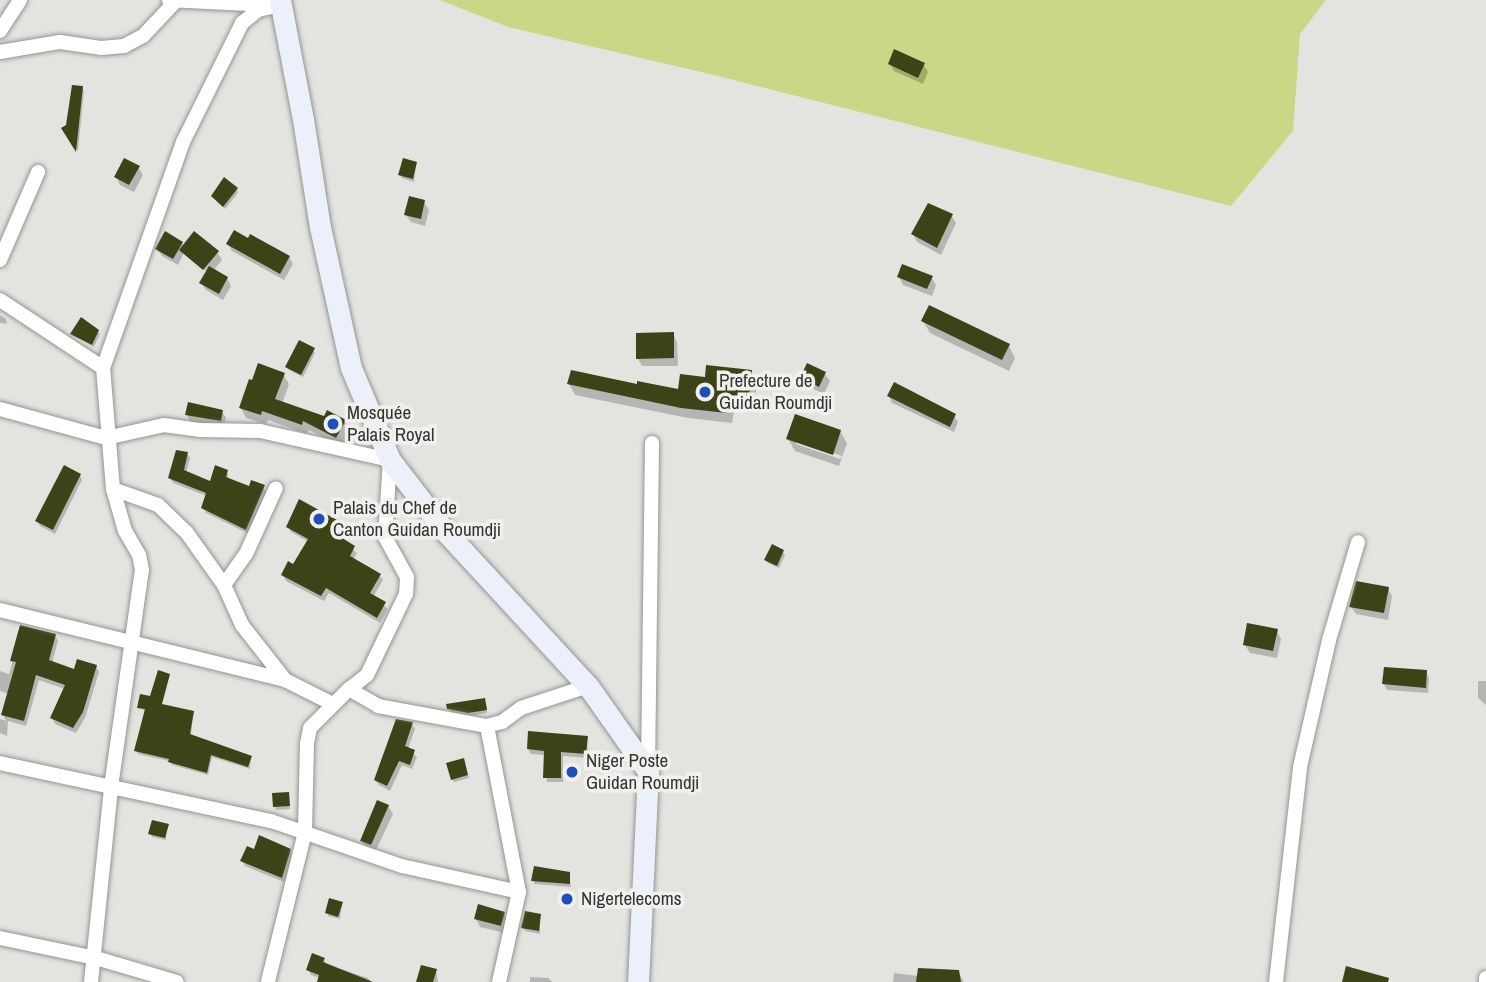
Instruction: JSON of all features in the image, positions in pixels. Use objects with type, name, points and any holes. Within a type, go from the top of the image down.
[{"type":"street","points":[[0,32],[20,0]]},
{"type":"street","points":[[0,52],[60,42],[101,48],[124,46],[143,36],[172,1],[280,3]]},
{"type":"street","points":[[91,982],[96,958],[111,787],[142,570],[139,555],[125,531],[113,489],[106,438],[103,368],[183,142],[242,23],[258,10],[280,3]]},
{"type":"street","points":[[280,3],[320,228],[351,368],[390,460],[444,530],[589,686],[649,771]]},
{"type":"street","points":[[0,260],[38,172]]},
{"type":"street","points":[[0,300],[103,368]]},
{"type":"street","points":[[0,409],[106,438],[164,425],[199,430],[260,431],[390,460]]},
{"type":"street","points":[[638,982],[649,771],[652,443]]},
{"type":"street","points":[[268,982],[305,832],[307,743],[310,729],[333,704],[367,675],[406,594],[407,577],[385,537],[390,460]]},
{"type":"street","points":[[224,585],[246,554],[276,488]]},
{"type":"street","points":[[113,489],[158,505],[187,533],[224,585],[242,625],[285,680]]},
{"type":"street","points":[[1276,982],[1300,767],[1329,640],[1358,542]]},
{"type":"street","points":[[0,610],[131,640],[285,680],[333,704]]},
{"type":"street","points":[[349,689],[378,706],[487,726],[502,722],[521,708],[589,686]]},
{"type":"street","points":[[487,726],[519,892],[499,982]]},
{"type":"street","points":[[0,763],[252,817],[305,832],[402,866],[519,892]]},
{"type":"street","points":[[0,939],[96,958],[177,982]]},
{"type":"green space","points":[[440,0],[1326,0],[1300,34],[1293,131],[1231,206],[718,76],[508,27]]},
{"type":"building","points":[[894,49],[925,63],[918,78],[888,64]]},
{"type":"building","points":[[72,85],[83,86],[76,152],[61,128],[66,125]]},
{"type":"building","points":[[124,158],[140,166],[129,185],[114,177]]},
{"type":"building","points":[[403,158],[417,162],[413,179],[398,175]]},
{"type":"building","points":[[224,177],[238,188],[223,207],[211,196]]},
{"type":"building","points":[[409,196],[425,200],[421,219],[404,215]]},
{"type":"building","points":[[928,203],[953,214],[937,248],[911,234]]},
{"type":"building","points":[[234,230],[248,238],[250,234],[290,256],[280,274],[226,244]]},
{"type":"building","points":[[165,231],[183,242],[173,259],[155,249]]},
{"type":"building","points":[[194,231],[219,251],[203,270],[179,250]]},
{"type":"building","points":[[902,264],[933,276],[927,289],[897,277]]},
{"type":"building","points":[[209,266],[228,277],[219,294],[199,283]]},
{"type":"building","points":[[929,305],[1010,344],[1002,360],[921,321]]},
{"type":"building","points":[[81,317],[99,330],[92,345],[70,334]]},
{"type":"building","points":[[674,332],[674,358],[636,359],[636,333]]},
{"type":"building","points":[[299,340],[315,348],[301,375],[285,367]]},
{"type":"building","points":[[258,363],[285,373],[275,399],[324,416],[327,410],[346,420],[336,438],[303,421],[302,425],[262,411],[261,415],[239,408]]},
{"type":"building","points":[[807,363],[826,372],[819,387],[800,378]]},
{"type":"building","points":[[706,365],[752,370],[748,403],[728,401],[727,413],[681,408],[567,384],[571,370],[637,384],[637,381],[678,389],[680,374],[705,377]]},
{"type":"building","points":[[894,382],[956,414],[950,427],[887,396]]},
{"type":"building","points":[[188,402],[223,410],[221,421],[185,415]]},
{"type":"building","points":[[795,414],[841,430],[833,455],[786,439]]},
{"type":"building","points":[[176,450],[188,452],[184,470],[210,481],[215,465],[228,470],[226,477],[249,486],[251,480],[265,485],[246,530],[201,508],[206,493],[168,478]]},
{"type":"building","points":[[64,465],[81,474],[53,530],[35,521]]},
{"type":"building","points":[[299,499],[346,525],[339,536],[355,546],[350,556],[381,574],[370,593],[386,602],[377,618],[326,588],[321,596],[281,575],[288,561],[293,564],[308,539],[286,527]]},
{"type":"building","points":[[772,544],[784,550],[777,566],[764,560]]},
{"type":"building","points":[[1356,581],[1389,587],[1384,613],[1349,607]]},
{"type":"building","points":[[1247,623],[1278,629],[1273,651],[1243,645]]},
{"type":"building","points":[[20,625],[56,634],[49,660],[74,669],[77,659],[97,665],[83,712],[73,728],[50,718],[65,685],[36,675],[24,721],[1,715],[16,662],[10,661]]},
{"type":"building","points":[[1384,667],[1427,670],[1426,688],[1382,684]]},
{"type":"building","points":[[158,670],[170,674],[162,704],[194,711],[190,734],[252,756],[248,767],[211,755],[207,773],[168,762],[169,759],[134,751],[145,709],[137,708],[140,694],[150,696]]},
{"type":"building","points":[[485,698],[487,710],[468,713],[447,709],[446,704]]},
{"type":"building","points":[[396,719],[413,722],[405,746],[415,750],[410,765],[399,761],[387,786],[374,780]]},
{"type":"building","points":[[528,731],[588,736],[586,754],[561,752],[561,778],[543,778],[544,751],[527,749]]},
{"type":"building","points":[[464,758],[468,775],[451,780],[446,763]]},
{"type":"building","points":[[289,792],[290,806],[273,807],[272,793]]},
{"type":"building","points":[[377,800],[389,805],[371,845],[360,841]]},
{"type":"building","points":[[152,820],[169,824],[165,838],[148,834]]},
{"type":"building","points":[[259,835],[291,849],[282,878],[240,861],[247,846],[254,849]]},
{"type":"building","points":[[534,866],[570,872],[570,884],[531,881]]},
{"type":"building","points":[[329,898],[343,902],[338,917],[325,913]]},
{"type":"building","points":[[478,904],[505,912],[501,926],[474,919]]},
{"type":"building","points":[[525,911],[541,914],[539,931],[521,928]]},
{"type":"building","points":[[312,953],[325,958],[323,962],[373,982],[317,982],[319,975],[306,970]]},
{"type":"building","points":[[421,965],[437,969],[433,982],[416,982]]},
{"type":"building","points":[[1346,966],[1389,978],[1388,982],[1342,982]]},
{"type":"building","points":[[918,968],[959,970],[961,982],[916,982]]},
{"type":"place","name":"Prefecture de Guidan Roumdji","points":[[705,392]]},
{"type":"place","name":"Mosquée Palais Royal","points":[[333,424]]},
{"type":"place","name":"Palais du Chef de Canton Guidan Roumdji","points":[[319,519]]},
{"type":"place","name":"Niger Poste Guidan Roumdji","points":[[572,772]]},
{"type":"place","name":"Nigertelecoms","points":[[567,899]]}]
